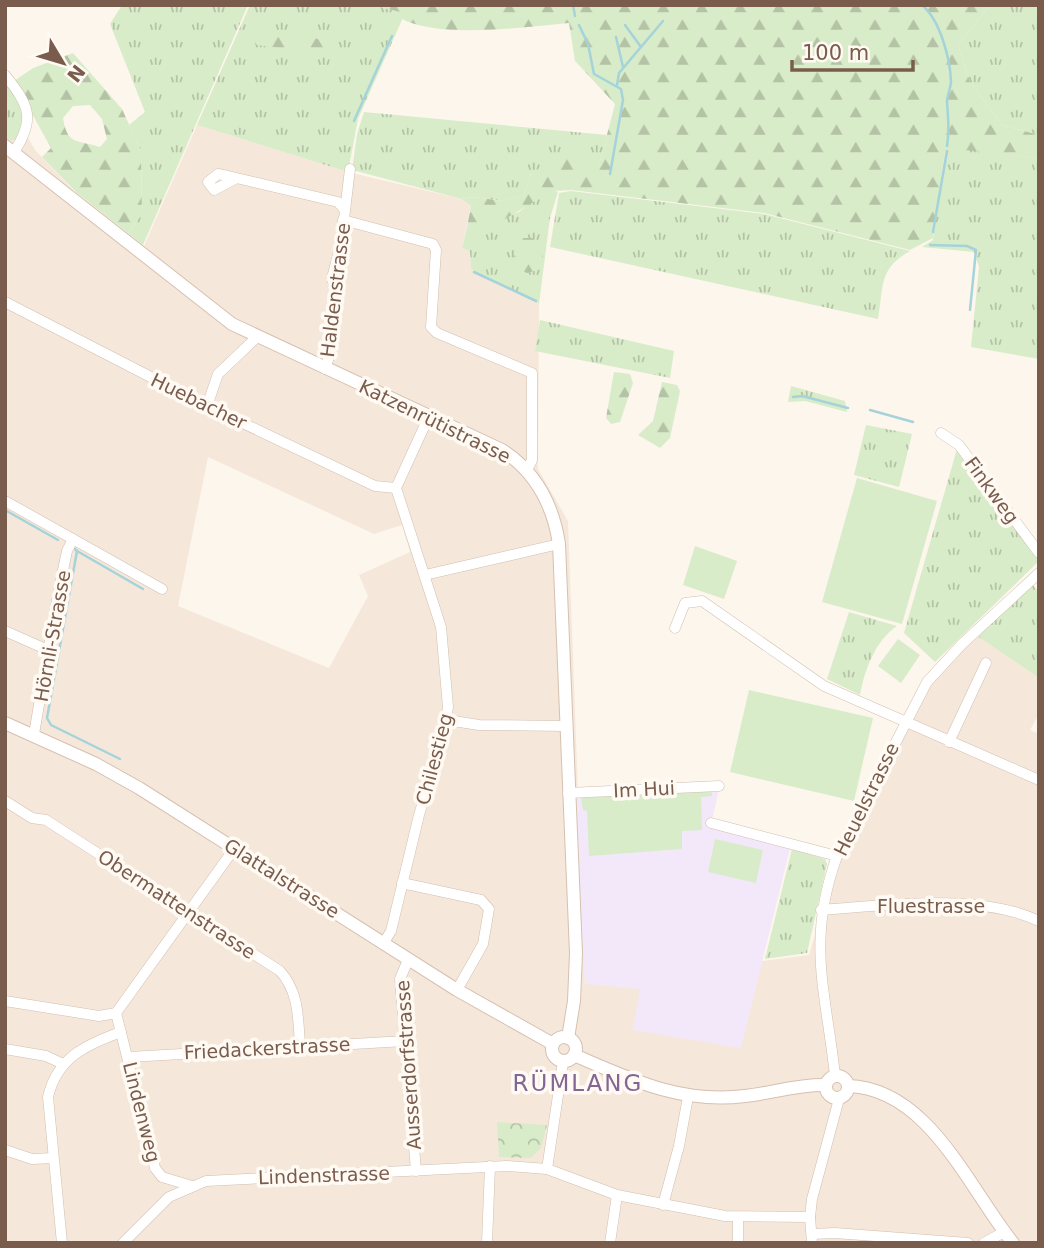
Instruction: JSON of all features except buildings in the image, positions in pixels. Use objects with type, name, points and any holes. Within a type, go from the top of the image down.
[{"type":"street","points":[[5,75],[29,118],[28,128],[10,149]]},
{"type":"street","name":"Katzenrütistrasse","points":[[10,149],[208,308],[256,338],[502,450],[527,470],[546,499],[559,544],[576,953],[574,1001],[568,1038]]},
{"type":"street","name":"Haldenstrasse","points":[[325,369],[330,354],[337,296],[332,278],[350,169]]},
{"type":"street","points":[[235,178],[338,202],[344,209]]},
{"type":"street","points":[[343,220],[433,244],[436,250],[431,327],[437,333],[532,373],[532,460],[527,470]]},
{"type":"street","name":"Huebacher","points":[[5,302],[207,407],[375,486],[396,488]]},
{"type":"street","points":[[207,407],[218,374],[256,338]]},
{"type":"street","points":[[396,488],[429,416]]},
{"type":"street","name":"Finkweg","points":[[941,433],[960,445],[1039,553]]},
{"type":"street","name":"Chilestieg","points":[[383,944],[391,931],[447,720],[443,642],[425,575],[396,488]]},
{"type":"street","points":[[5,501],[162,589]]},
{"type":"street","name":"Hörnli-Strasse","points":[[34,734],[67,551],[73,539]]},
{"type":"street","points":[[425,575],[559,544]]},
{"type":"street","name":"Heuelstrasse","points":[[830,1080],[819,970],[821,910],[837,856],[916,700],[942,664],[1039,573]]},
{"type":"street","points":[[675,628],[685,603],[702,601],[824,686],[1039,780]]},
{"type":"street","points":[[5,631],[48,650]]},
{"type":"street","points":[[949,742],[986,663]]},
{"type":"street","points":[[447,720],[498,726],[565,726]]},
{"type":"street","name":"Glattalstrasse","points":[[5,723],[34,734],[139,788],[408,960],[553,1044]]},
{"type":"street","name":"Im Hui","points":[[568,793],[719,786]]},
{"type":"street","name":"Obermattenstrasse","points":[[5,801],[32,818],[46,820],[280,971],[289,981],[296,999],[300,1045]]},
{"type":"street","points":[[711,823],[837,856]]},
{"type":"street","points":[[5,1001],[99,1016],[116,1013],[192,912],[234,849]]},
{"type":"street","points":[[402,883],[481,900],[489,909],[483,944],[457,990]]},
{"type":"street","name":"Fluestrasse","points":[[821,910],[981,905],[1011,909],[1039,921]]},
{"type":"street","name":"Ausserdorfstrasse","points":[[408,960],[400,979],[416,1171]]},
{"type":"street","name":"Lindenweg","points":[[116,1013],[157,1173],[167,1180],[181,1180],[192,1186]]},
{"type":"street","points":[[62,1243],[48,1097],[51,1081],[61,1063],[121,1032]]},
{"type":"street","points":[[547,1169],[569,1058],[576,1047],[568,1038],[561,1038],[553,1044],[553,1056],[569,1058],[629,1080],[688,1097],[748,1096],[844,1078],[848,1086],[845,1095],[839,1099],[810,1217],[812,1238],[968,1243]]},
{"type":"street","name":"Friedackerstrasse","points":[[129,1057],[405,1041]]},
{"type":"street","points":[[5,1049],[46,1056],[61,1063]]},
{"type":"street","points":[[830,1080],[828,1095],[839,1099]]},
{"type":"street","points":[[848,1086],[873,1088],[901,1101],[916,1113],[948,1150],[1013,1243]]},
{"type":"street","points":[[663,1205],[679,1146],[688,1097]]},
{"type":"street","points":[[5,1150],[32,1159],[53,1158]]},
{"type":"street","points":[[487,1243],[490,1166]]},
{"type":"street","name":"Lindenstrasse","points":[[123,1243],[169,1196],[192,1186],[227,1179],[490,1166],[547,1169],[617,1195],[737,1218],[810,1217]]},
{"type":"street","points":[[610,1243],[617,1195]]},
{"type":"street","points":[[737,1218],[738,1243]]},
{"type":"street","points":[[984,1243],[1004,1232]]},
{"type":"shaded area","points":[[197,125],[348,172],[462,199],[471,206],[462,248],[470,250],[471,269],[539,304],[538,469],[568,521],[585,984],[809,955],[845,830],[926,690],[977,635],[1039,678],[1039,714],[1030,730],[1039,734],[1039,1243],[5,1243],[5,140],[21,133],[28,138],[35,150],[77,194],[144,246]],"holes":[[[208,457],[374,534],[402,525],[410,552],[359,575],[368,596],[329,668],[178,606]]]},
{"type":"shaded area","points":[[719,789],[711,825],[791,844],[741,1048],[633,1030],[640,989],[585,984],[574,793]]},
{"type":"green space","points":[[122,5],[248,5],[143,245],[128,233],[142,214],[141,151],[129,125],[145,112],[110,24]]},
{"type":"green space","points":[[250,5],[373,5],[405,13],[358,119],[348,172],[197,125]]},
{"type":"green space","points":[[373,5],[990,5],[958,45],[970,82],[1002,125],[1039,135],[1039,159],[949,148],[945,151],[933,238],[910,250],[764,213],[571,190],[552,191],[500,222],[467,227],[471,206],[462,199],[474,197],[502,201],[524,195],[531,173],[562,156],[598,169],[615,104],[575,61],[569,23],[507,29],[438,29],[402,19],[404,13]]},
{"type":"green space","points":[[990,5],[1039,5],[1039,135],[1002,125],[970,82],[958,45]]},
{"type":"green space","points":[[250,36],[314,37],[330,46],[330,55],[257,45]]},
{"type":"green space","points":[[73,53],[122,109],[141,151],[142,214],[128,233],[77,193],[42,157],[51,148],[14,81],[33,68]],"holes":[[[90,105],[102,119],[107,139],[100,147],[70,137],[63,118],[73,106]]]},
{"type":"green space","points":[[5,79],[26,114],[17,140],[5,140]]},
{"type":"green space","points":[[364,112],[607,135],[598,169],[531,173],[524,195],[502,201],[474,197],[462,199],[352,170],[357,134]]},
{"type":"green space","points":[[949,147],[1039,159],[1039,359],[971,347],[979,267],[974,252],[922,247],[933,240],[945,151]]},
{"type":"green space","points":[[552,190],[558,192],[550,218],[539,304],[471,269],[470,251],[462,248],[467,227],[519,212],[533,200]]},
{"type":"green space","points":[[571,191],[764,214],[910,251],[887,272],[878,319],[550,247],[559,193]]},
{"type":"green space","points":[[519,238],[532,238],[544,246],[541,269],[527,273],[511,266]]},
{"type":"green space","points":[[540,320],[674,351],[670,378],[535,351]]},
{"type":"green space","points":[[614,372],[630,374],[633,383],[620,422],[611,424],[606,418]]},
{"type":"green space","points":[[662,382],[677,385],[680,391],[670,438],[660,448],[638,435],[653,421]]},
{"type":"green space","points":[[791,386],[845,401],[847,412],[805,401],[788,402]]},
{"type":"green space","points":[[866,425],[912,434],[899,487],[854,475]]},
{"type":"green space","points":[[957,449],[1039,561],[935,662],[904,633]]},
{"type":"green space","points":[[857,478],[937,501],[902,624],[822,602]]},
{"type":"green space","points":[[695,546],[737,561],[724,599],[683,585]]},
{"type":"green space","points":[[1032,584],[1039,592],[1039,678],[976,635]]},
{"type":"green space","points":[[849,612],[897,626],[883,639],[872,656],[860,695],[827,679]]},
{"type":"green space","points":[[898,639],[920,655],[901,683],[878,666]]},
{"type":"green space","points":[[749,690],[873,718],[854,801],[730,772]]},
{"type":"green space","points":[[712,791],[712,796],[701,797],[702,830],[682,831],[682,849],[589,856],[587,811],[583,810],[581,798]]},
{"type":"green space","points":[[715,839],[763,850],[756,883],[708,872]]},
{"type":"green space","points":[[792,849],[825,859],[827,864],[807,953],[765,959]]},
{"type":"green space","points":[[497,1122],[547,1125],[541,1148],[531,1158],[499,1157]]},
{"type":"waterway","points":[[573,5],[575,16]]},
{"type":"waterway","points":[[922,5],[939,30],[949,62],[951,81],[947,102],[947,146]]},
{"type":"waterway","points":[[617,85],[619,73],[663,21]]},
{"type":"waterway","points":[[579,25],[588,44],[594,74],[621,89],[623,100],[610,174]]},
{"type":"waterway","points":[[625,25],[641,47]]},
{"type":"waterway","points":[[354,121],[392,36]]},
{"type":"waterway","points":[[616,37],[623,67]]},
{"type":"waterway","points":[[933,232],[947,151]]},
{"type":"waterway","points":[[930,245],[967,246],[976,250],[970,310]]},
{"type":"waterway","points":[[474,272],[536,301]]},
{"type":"waterway","points":[[793,397],[802,396],[848,408]]},
{"type":"waterway","points":[[870,410],[913,422]]},
{"type":"waterway","points":[[5,510],[58,540]]},
{"type":"waterway","points":[[75,549],[77,551],[47,718],[51,725],[120,759]]},
{"type":"waterway","points":[[77,551],[143,589]]},
{"type":"district","name":"RÜMLANG","points":[[578,1083]]}]
